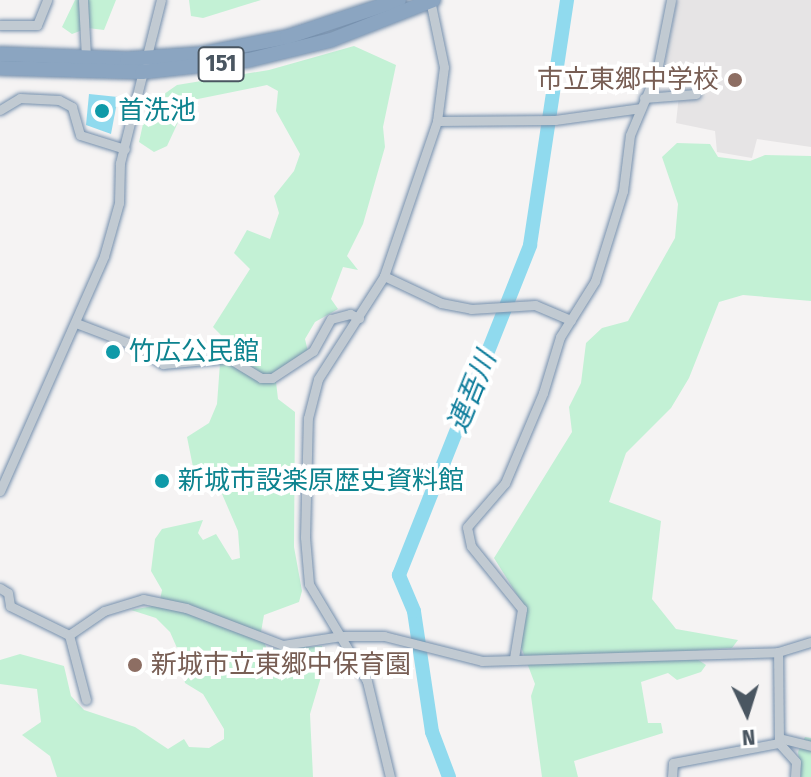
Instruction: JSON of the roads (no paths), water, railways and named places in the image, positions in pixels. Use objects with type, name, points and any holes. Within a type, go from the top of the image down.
[{"type":"highway","name":"151","points":[[0,54],[86,57],[144,65],[287,37],[399,0]]},
{"type":"highway","name":"151","points":[[0,68],[144,65],[290,51],[431,0]]},
{"type":"street","points":[[0,25],[37,25],[47,0]]},
{"type":"street","points":[[83,0],[86,57]]},
{"type":"street","points":[[0,491],[76,323],[116,217],[125,149],[161,0]]},
{"type":"street","points":[[390,777],[367,681],[316,601],[305,564],[307,432],[318,379],[384,276],[437,121],[444,67],[431,0]]},
{"type":"street","points":[[514,658],[522,609],[471,546],[467,527],[505,483],[571,320],[595,281],[623,191],[628,143],[657,71],[671,0]]},
{"type":"street","points":[[437,121],[555,120],[696,94]]},
{"type":"street","points":[[0,110],[20,98],[59,100],[72,107],[80,135],[125,149]]},
{"type":"street","points":[[384,276],[441,303],[471,309],[535,305],[571,320]]},
{"type":"street","points":[[76,323],[131,344],[163,364],[228,358],[261,378],[272,378],[313,351],[331,319],[359,318]]},
{"type":"street","points":[[0,588],[8,593],[10,606],[69,635],[86,700]]},
{"type":"street","points":[[69,635],[104,611],[143,599],[186,608],[283,645],[341,636],[408,642],[476,660],[778,652],[811,642]]},
{"type":"street","points":[[778,652],[779,740],[796,762],[795,777]]},
{"type":"street","points":[[672,777],[673,763],[779,740],[811,746]]},
{"type":"water","name":"首洗池","points":[[89,94],[118,97],[111,134],[86,125]]},
{"type":"waterway","name":"連吾川","points":[[449,777],[432,732],[414,611],[399,575],[530,245],[567,0]]},
{"type":"place","name":"市立東郷中学校","points":[[735,80]]},
{"type":"place","name":"首洗池","points":[[102,111]]},
{"type":"place","name":"竹広公民館","points":[[113,352]]},
{"type":"place","name":"新城市設楽原歴史資料館","points":[[162,481]]},
{"type":"place","name":"新城市立東郷中保育園","points":[[135,665]]}]
